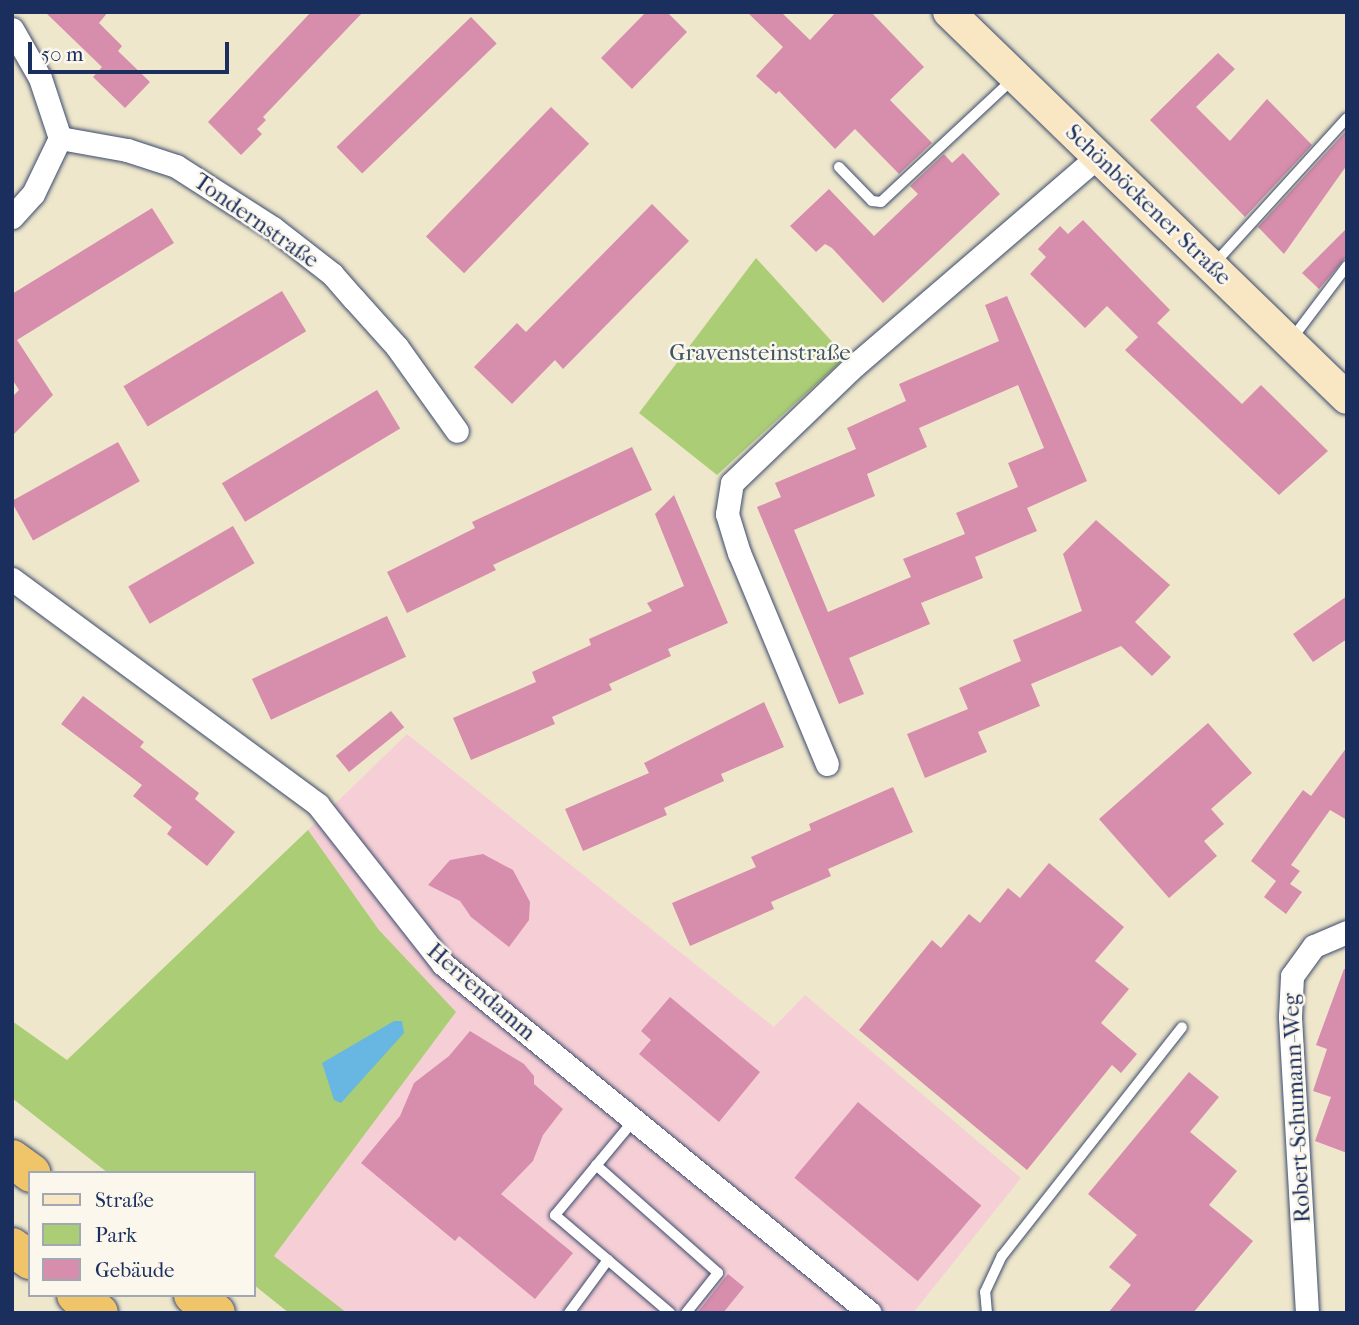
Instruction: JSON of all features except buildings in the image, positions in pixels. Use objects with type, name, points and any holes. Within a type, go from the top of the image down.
[{"type":"highway","points":[[12,1159],[28,1171]]},
{"type":"highway","points":[[12,1247],[28,1259]]},
{"type":"highway","points":[[79,1297],[99,1313]]},
{"type":"highway","points":[[196,1297],[216,1313]]},
{"type":"main road","name":"Schönböckener Straße","points":[[949,12],[1347,398]]},
{"type":"street","points":[[12,29],[40,78],[60,138],[33,194],[12,217]]},
{"type":"street","name":"Tondernstraße","points":[[60,138],[127,150],[176,166],[273,228],[339,282],[397,347],[457,431]]},
{"type":"street","points":[[827,764],[739,553],[727,514],[732,483],[854,366],[1098,156]]},
{"type":"street","name":"Herrendamm","points":[[12,579],[317,805],[443,964],[870,1313]]},
{"type":"street","name":"Robert-Schumann-Weg","points":[[1307,1313],[1290,1016],[1292,976],[1314,946],[1347,932]]},
{"type":"lane","points":[[839,167],[872,201],[881,202],[1015,77]]},
{"type":"lane","points":[[1212,266],[1347,118]]},
{"type":"lane","points":[[1289,342],[1347,265]]},
{"type":"lane","points":[[987,1313],[985,1292],[1002,1256],[1182,1027]]},
{"type":"lane","points":[[634,1120],[555,1215],[670,1313]]},
{"type":"lane","points":[[596,1165],[718,1273],[687,1313]]},
{"type":"lane","points":[[569,1313],[608,1260]]},
{"type":"shaded area","points":[[407,734],[774,1027],[805,995],[1021,1178],[913,1313],[347,1313],[274,1256],[455,1013],[379,930],[308,830]]},
{"type":"green space","name":"Gravensteinstraße","points":[[756,258],[846,357],[717,475],[639,413]]},
{"type":"green space","points":[[308,830],[379,930],[456,1012],[274,1256],[347,1313],[289,1313],[256,1287],[256,1171],[105,1171],[12,1098],[12,1021],[67,1060]]},
{"type":"water","points":[[394,1021],[402,1021],[404,1033],[341,1103],[334,1100],[322,1063]]}]
